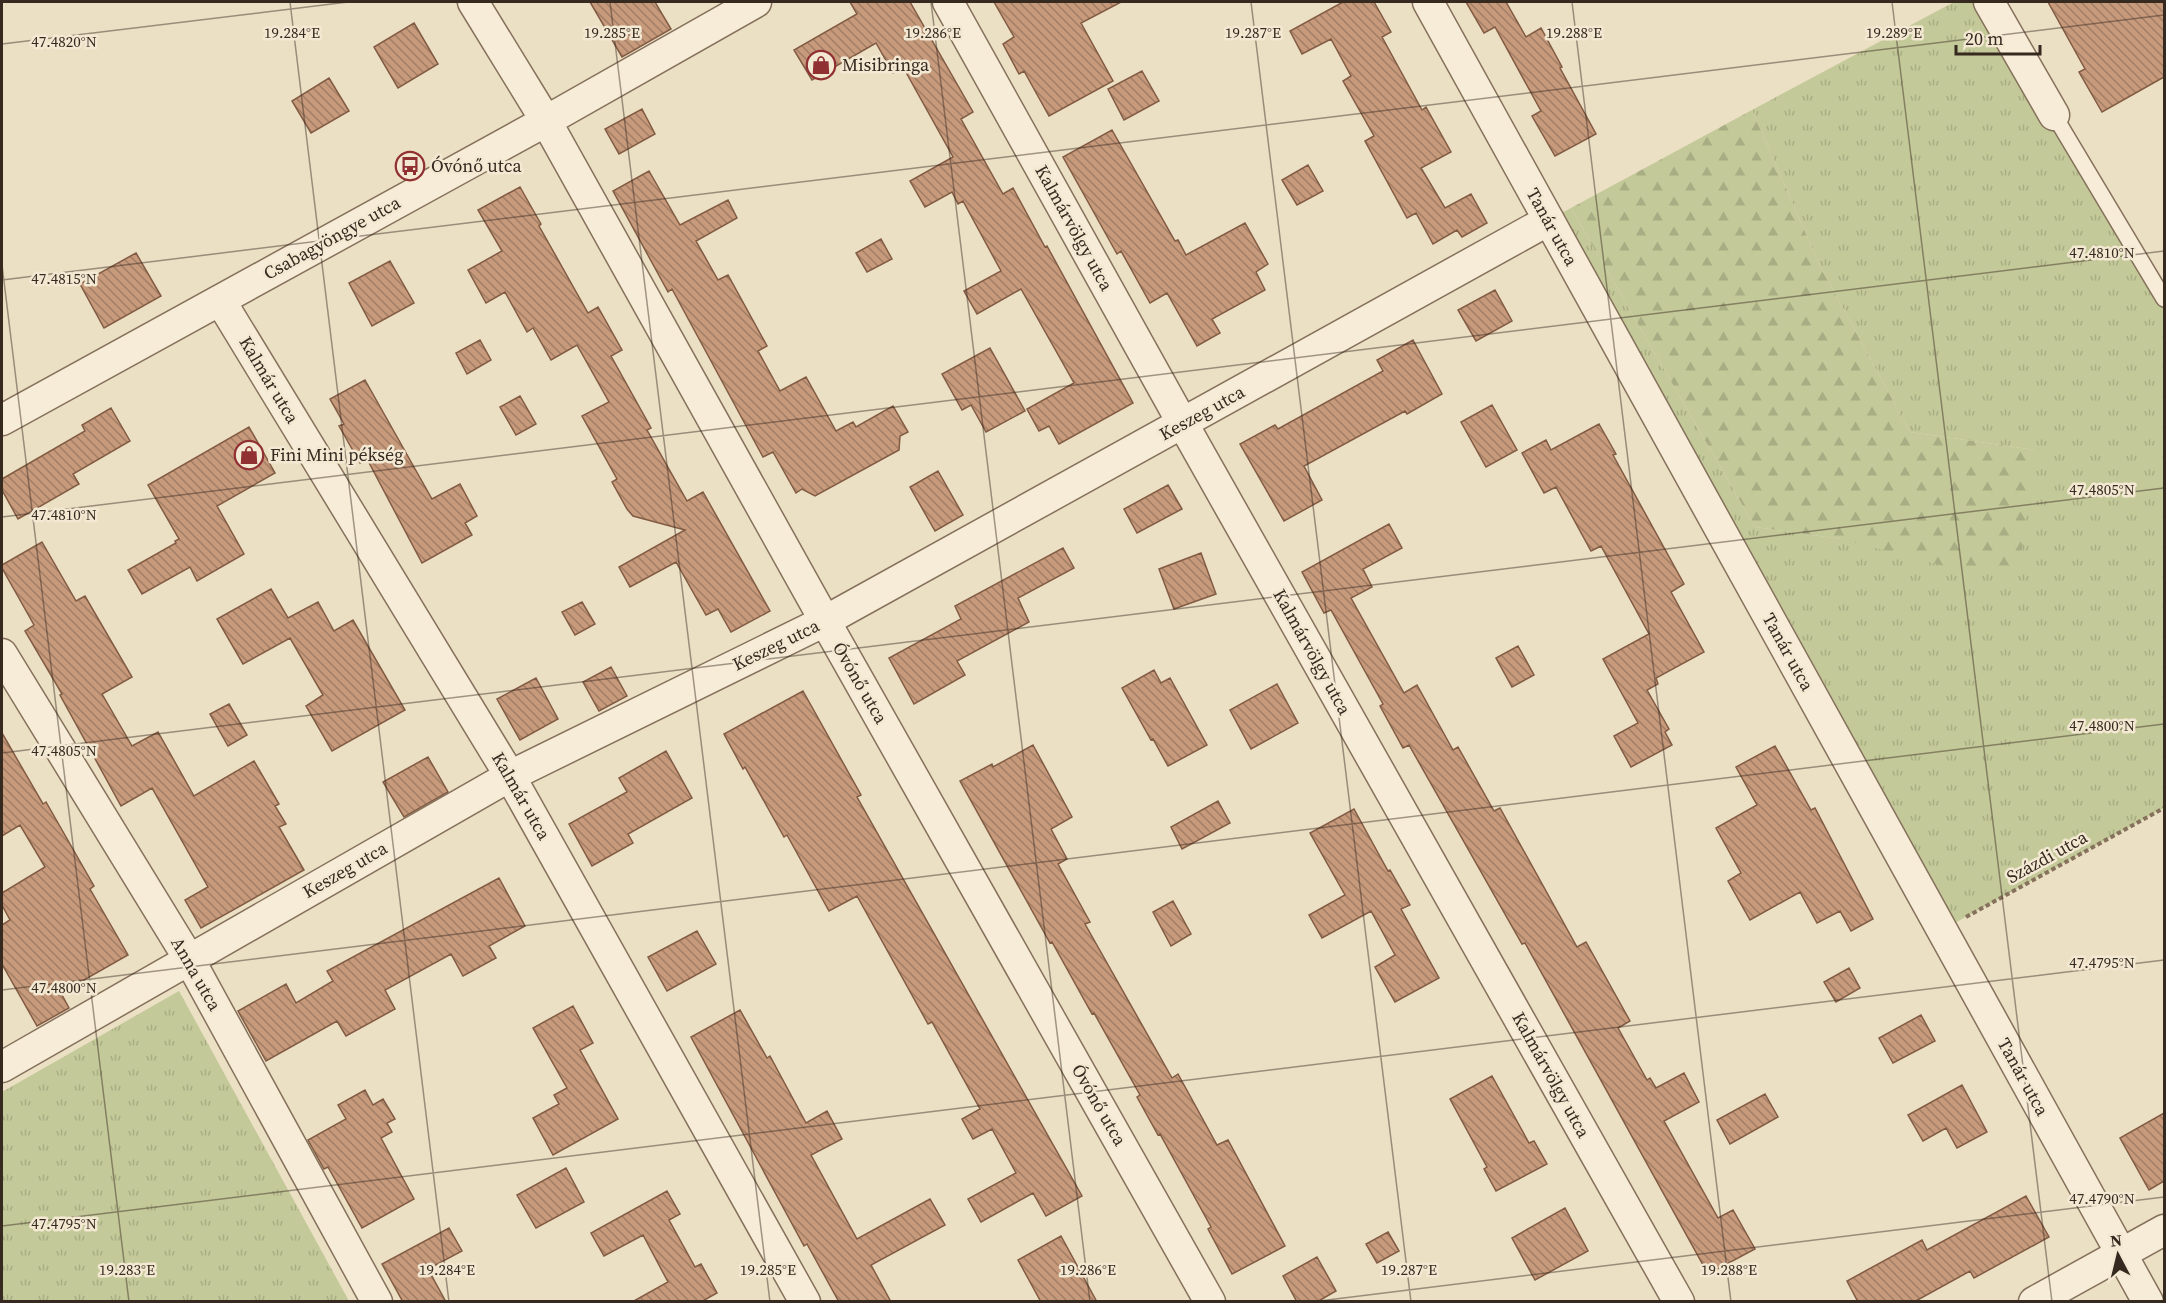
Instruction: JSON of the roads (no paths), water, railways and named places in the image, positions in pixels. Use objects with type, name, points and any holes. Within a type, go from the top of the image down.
[{"type":"street","name":"Óvónő utca","points":[[473,2],[546,121],[825,621],[1210,1302]]},
{"type":"street","name":"Csabagyöngye utca","points":[[2,420],[546,121],[756,2]]},
{"type":"street","name":"Kalmárvölgy utca","points":[[948,2],[1678,1302]]},
{"type":"street","name":"Tanár utca","points":[[1428,2],[2148,1302]]},
{"type":"street","points":[[1989,2],[2054,115]]},
{"type":"street","name":"Keszeg utca","points":[[2,1067],[510,776],[825,621],[1549,220]]},
{"type":"street","name":"Kalmár utca","points":[[220,300],[510,776],[805,1302]]},
{"type":"street","name":"Anna utca","points":[[2,654],[189,959],[377,1302]]},
{"type":"street","points":[[2034,1302],[2164,1230]]},
{"type":"lane","points":[[2054,115],[2164,299]]},
{"type":"place","name":"Misibringa","points":[[821,65]]},
{"type":"place","name":"Óvónő utca","points":[[410,166]]},
{"type":"place","name":"Fini Mini pékség","points":[[249,455]]}]
